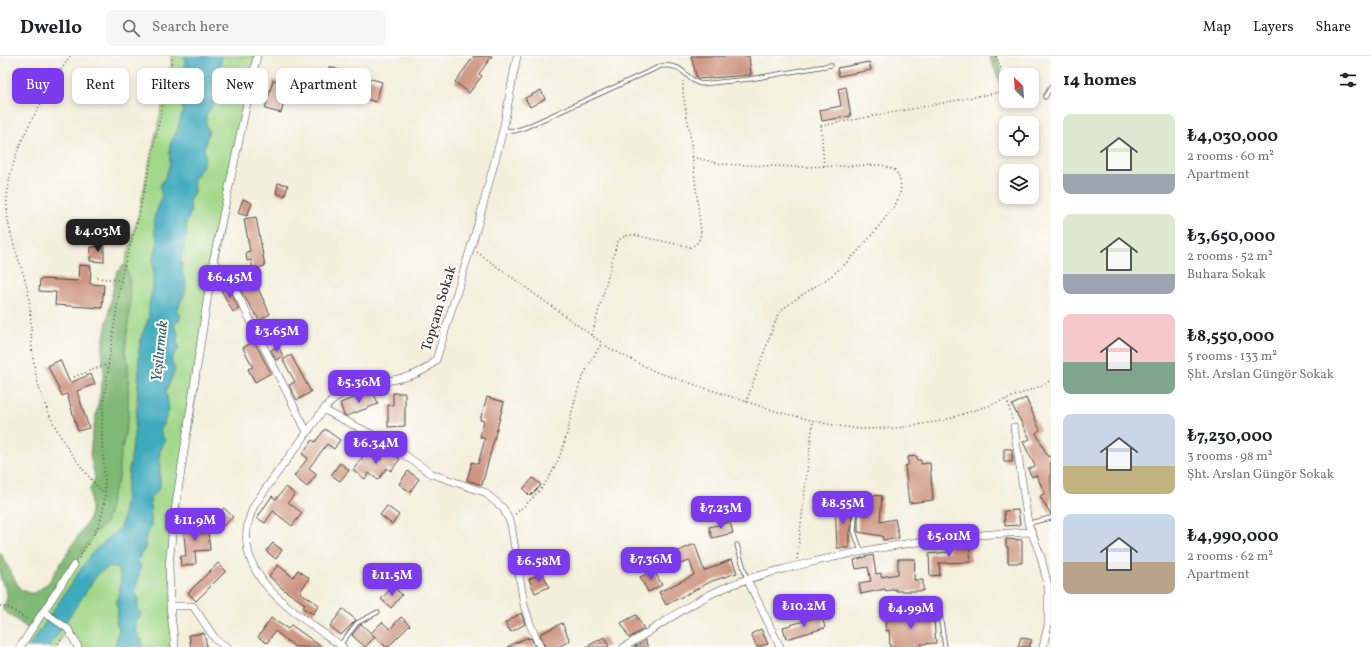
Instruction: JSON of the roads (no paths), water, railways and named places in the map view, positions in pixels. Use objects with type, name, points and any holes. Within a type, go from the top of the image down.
[{"type":"street","points":[[174,647],[170,606],[169,565],[174,516],[213,262],[257,56]]},
{"type":"street","name":"Topçam Sokak","points":[[342,646],[287,607],[274,595],[257,573],[251,562],[247,544],[246,527],[255,504],[324,410],[336,397],[358,387],[413,375],[431,366],[437,355],[470,248],[503,130],[517,56]]},
{"type":"street","points":[[213,262],[227,274],[308,432]]},
{"type":"street","points":[[324,410],[383,440],[432,474],[468,485],[484,492],[503,508],[509,519],[524,605],[540,647]]},
{"type":"street","points":[[1014,427],[1028,523],[1045,570],[1048,586],[1049,625],[1042,647]]},
{"type":"street","points":[[624,647],[693,603],[728,586],[747,579],[861,551],[939,539],[1030,532]]},
{"type":"street","points":[[20,647],[36,624],[47,613],[74,565]]},
{"type":"street","points":[[747,579],[780,647]]},
{"type":"street","points":[[170,606],[194,606],[216,640],[227,647]]},
{"type":"street","points":[[47,613],[66,627],[78,647]]},
{"type":"lane","points":[[503,130],[514,131],[524,128],[660,66],[670,65],[678,67],[695,82],[701,84],[750,79],[831,65]]},
{"type":"lane","points":[[1045,97],[1051,87]]},
{"type":"lane","points":[[856,498],[854,532],[861,551]]},
{"type":"lane","points":[[1028,523],[1051,518]]},
{"type":"lane","points":[[737,544],[747,579]]},
{"type":"lane","points":[[939,609],[946,647]]},
{"type":"lane","points":[[342,646],[357,623],[378,612]]},
{"type":"water","name":"Yeşilırmak","points":[[184,56],[222,56],[220,68],[212,68],[213,104],[206,115],[206,126],[209,131],[204,148],[205,159],[201,169],[193,179],[194,192],[189,201],[191,210],[186,225],[187,235],[180,259],[183,268],[181,272],[186,282],[186,286],[178,309],[181,317],[174,326],[178,333],[177,341],[179,348],[171,360],[175,370],[166,391],[169,410],[160,431],[165,441],[159,453],[160,486],[150,498],[151,526],[145,538],[145,548],[138,560],[141,568],[135,592],[138,599],[138,609],[141,614],[137,621],[135,631],[142,640],[142,647],[115,647],[119,629],[116,623],[118,610],[116,603],[119,596],[121,579],[118,568],[112,567],[97,575],[49,647],[29,647],[91,554],[119,529],[123,519],[138,404],[139,349],[141,338],[149,317],[149,303],[153,288],[153,259],[158,242],[155,233],[154,218],[162,197],[160,188],[161,184],[166,176],[170,163],[170,145],[178,128],[183,110],[181,104],[204,104],[204,68],[185,68]]}]
